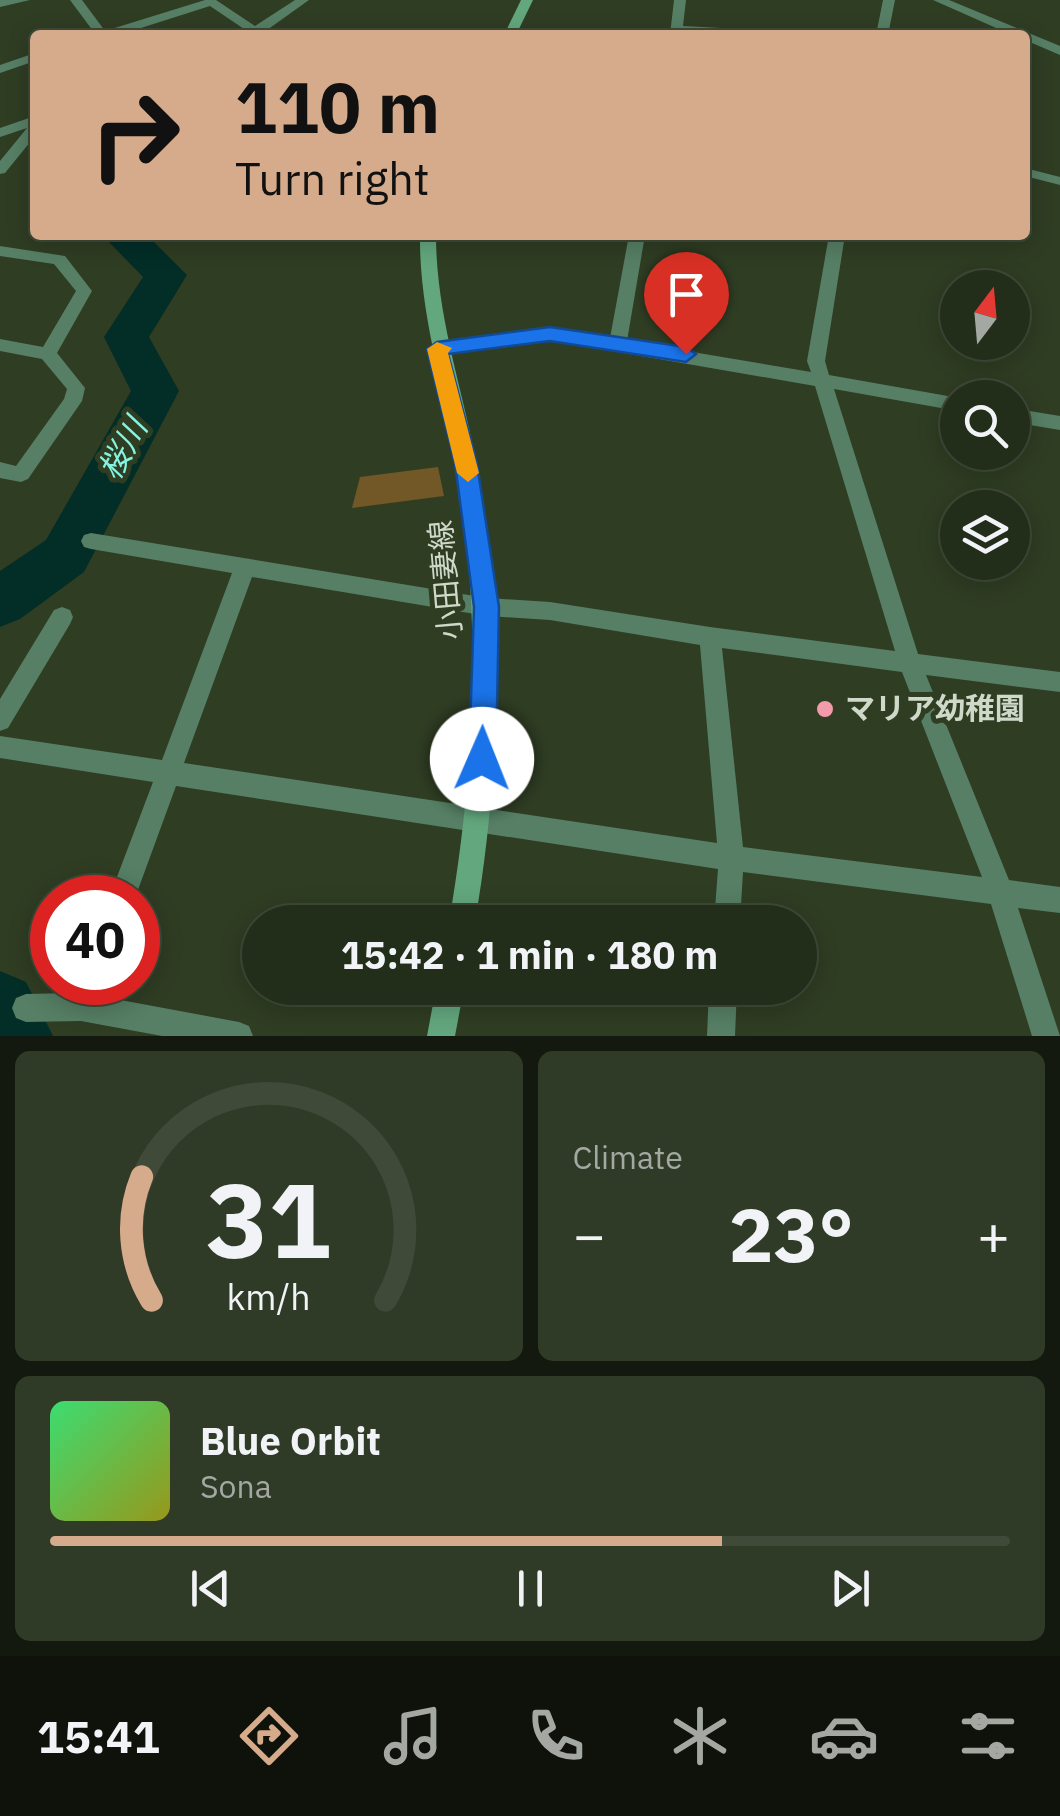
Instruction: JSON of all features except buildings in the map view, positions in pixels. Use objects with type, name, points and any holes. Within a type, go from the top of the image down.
[{"type":"street","points":[[0,3],[24,0]]},
{"type":"street","points":[[76,0],[100,30]]},
{"type":"street","points":[[257,30],[302,0]]},
{"type":"street","points":[[513,30],[528,0]]},
{"type":"street","points":[[676,30],[680,0]]},
{"type":"street","points":[[872,0],[888,1],[883,30]]},
{"type":"street","points":[[939,0],[1010,30]]},
{"type":"street","points":[[120,30],[210,2],[249,30]]},
{"type":"street","points":[[1030,38],[1060,51]]},
{"type":"street","points":[[0,69],[30,59]]},
{"type":"street","points":[[0,133],[30,125]]},
{"type":"street","points":[[0,170],[30,131]]},
{"type":"street","points":[[1030,173],[1060,181]]},
{"type":"street","name":"小田妻線","points":[[428,240],[437,349],[466,464],[486,607],[480,820],[465,905]]},
{"type":"street","points":[[618,342],[636,240]]},
{"type":"street","points":[[836,240],[816,361],[910,663],[1000,891],[1046,1036]]},
{"type":"street","points":[[0,250],[59,260],[84,291],[48,354]]},
{"type":"street","points":[[437,349],[550,334],[618,342],[940,401]]},
{"type":"street","points":[[0,345],[48,354],[76,388],[73,400],[21,474],[0,470]]},
{"type":"street","points":[[1030,417],[1060,423]]},
{"type":"street","points":[[91,541],[486,607],[550,611],[710,638],[1060,682]]},
{"type":"street","points":[[131,875],[246,565]]},
{"type":"street","points":[[0,720],[62,617]]},
{"type":"street","points":[[710,638],[730,858],[728,905]]},
{"type":"street","points":[[0,748],[730,858],[1060,900]]},
{"type":"street","points":[[26,1008],[40,1005]]},
{"type":"street","points":[[123,1005],[239,1036]]},
{"type":"street","points":[[441,1036],[447,1005]]},
{"type":"street","points":[[720,1036],[722,1005]]},
{"type":"shaded area","points":[[438,467],[444,496],[352,508],[360,477]]},
{"type":"waterway","name":"桜川","points":[[0,602],[65,556],[155,391],[126,337],[166,275],[128,240]]},
{"type":"waterway","name":"桜川","points":[[0,1008],[16,1036]]},
{"type":"slow traffic","points":[[442,348],[437,349],[468,473]]},
{"type":"place","name":"マリア幼稚園","points":[[825,709]]},
{"type":"route","points":[[482,759],[486,607],[466,464],[437,349],[550,334],[686,354]]}]
